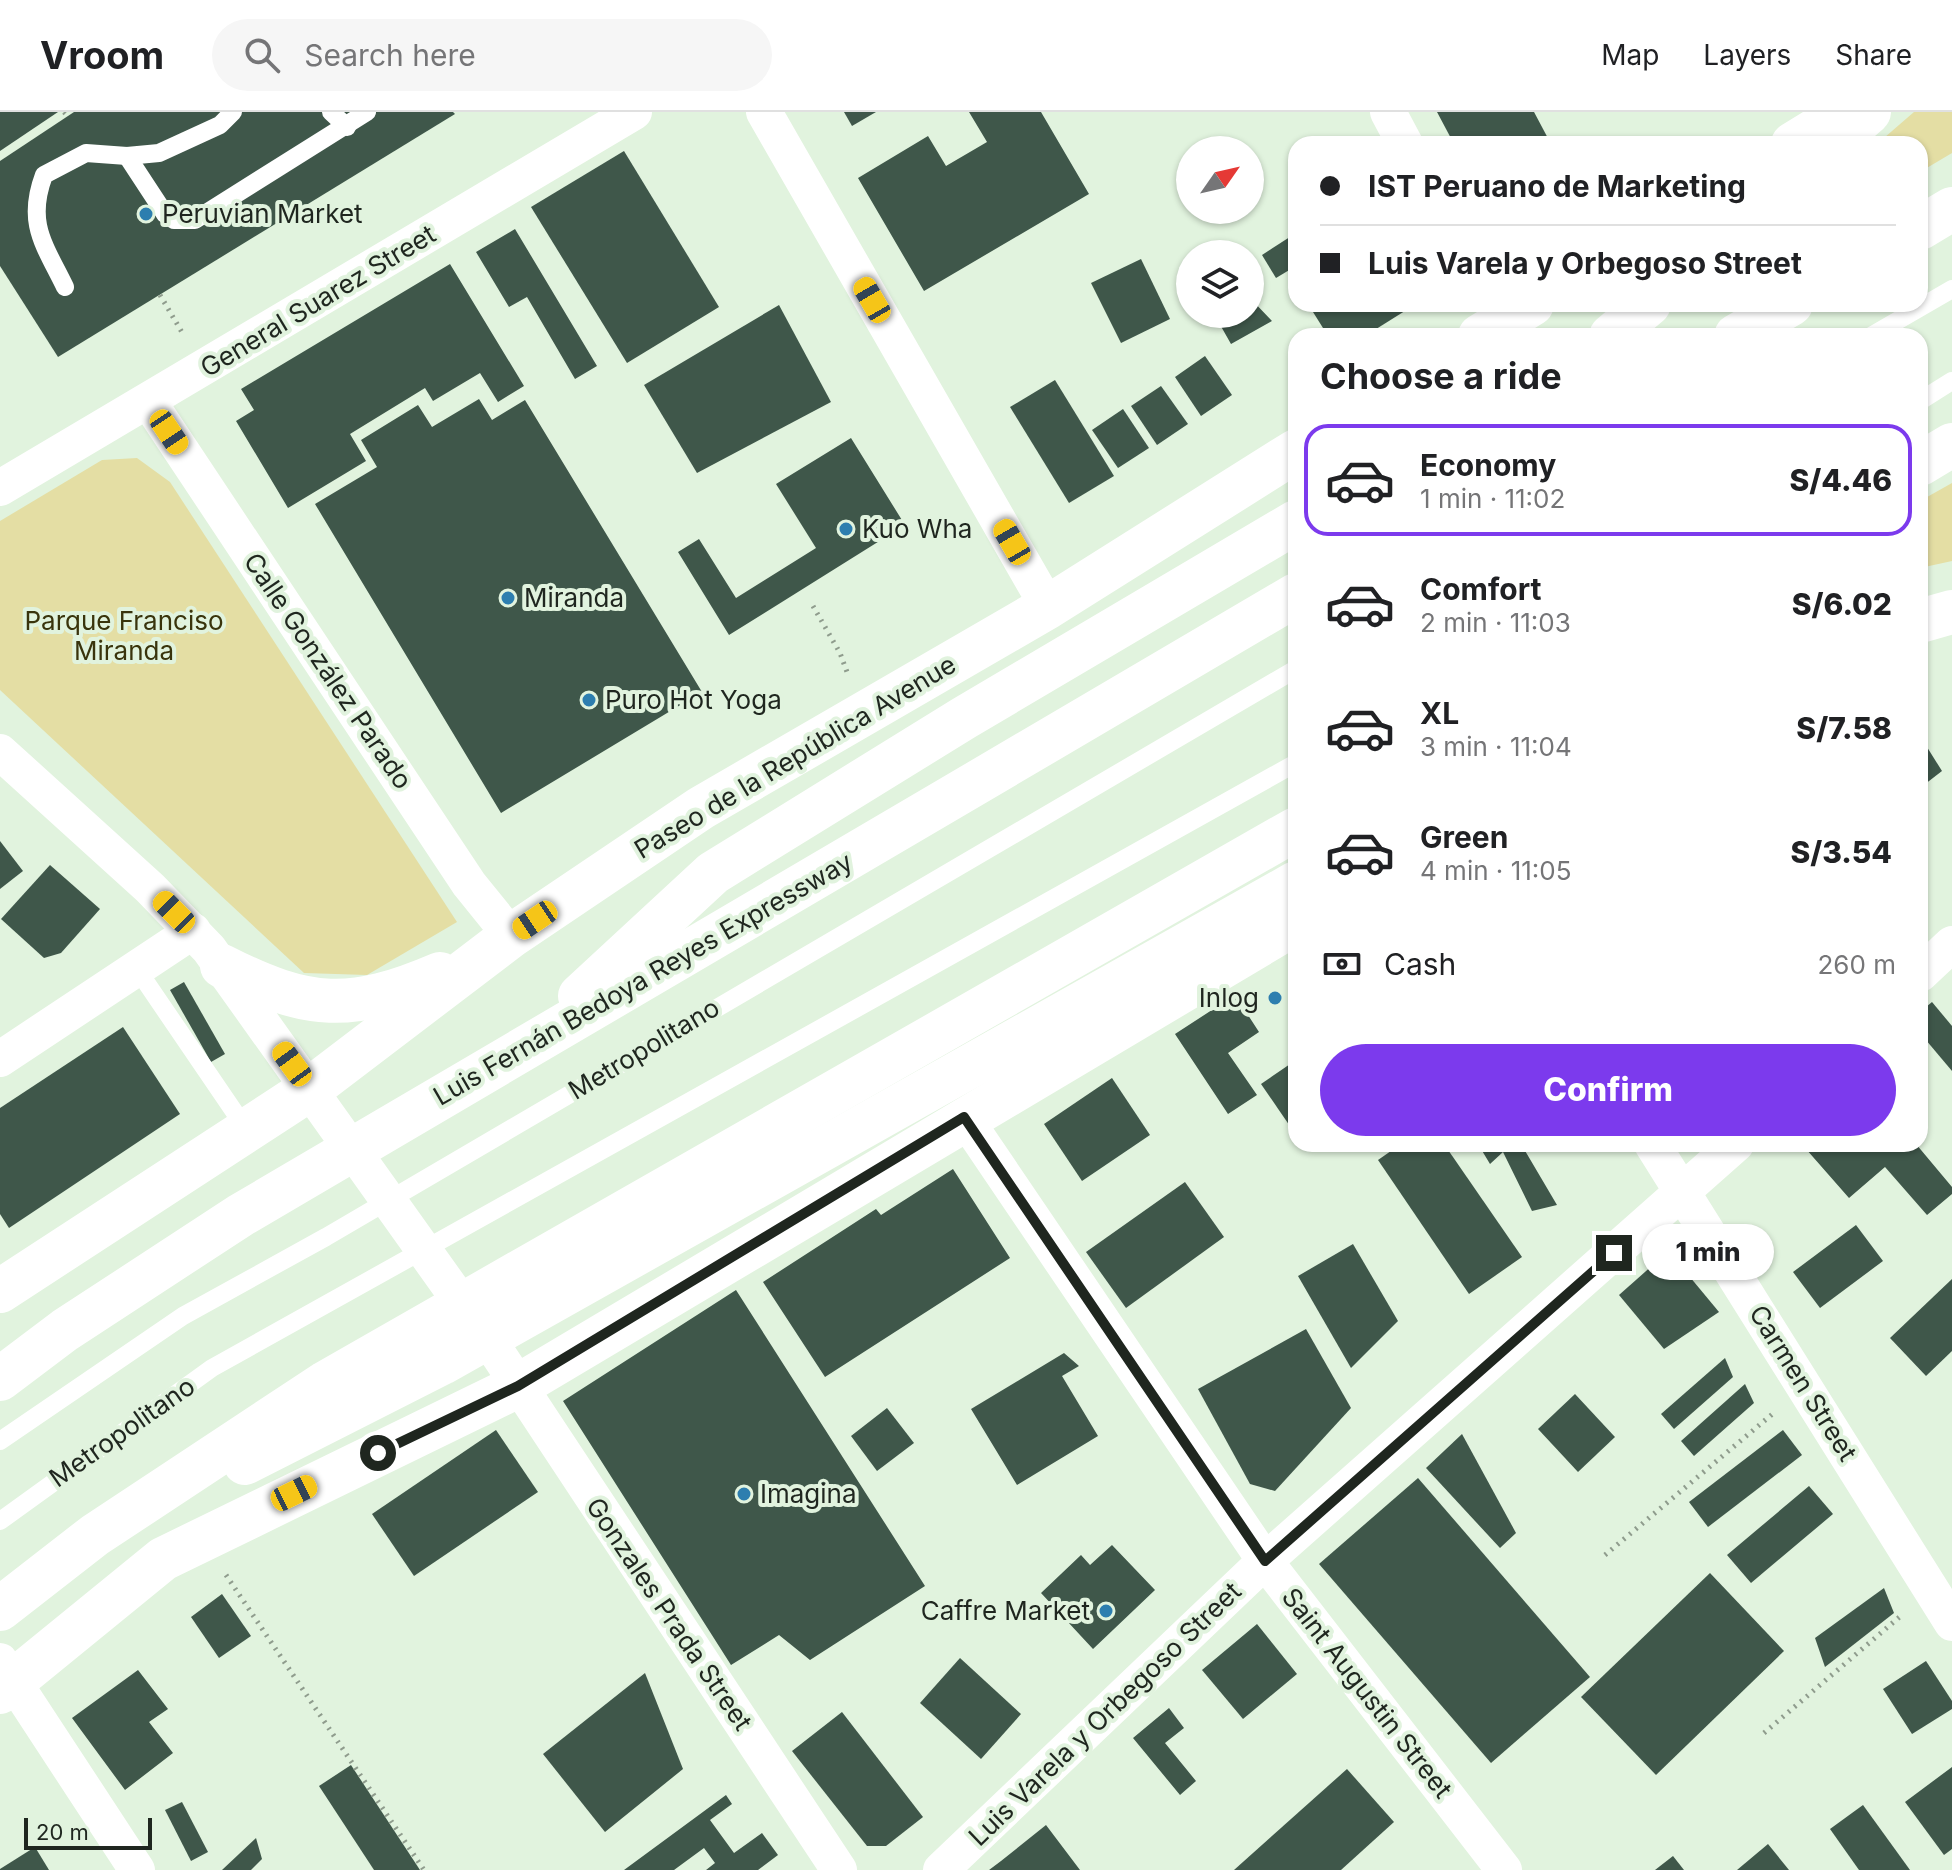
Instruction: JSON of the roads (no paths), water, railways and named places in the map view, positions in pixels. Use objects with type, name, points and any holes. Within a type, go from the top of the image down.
[{"type":"main road","points":[[1806,136],[1845,112]]},
{"type":"main road","points":[[1841,136],[1869,112]]},
{"type":"main road","points":[[1928,223],[1952,209]]},
{"type":"main road","points":[[1620,328],[1640,312]]},
{"type":"main road","points":[[1750,328],[1777,312]]},
{"type":"main road","points":[[1928,459],[1952,445]]},
{"type":"main road","name":"Paseo de la República Avenue","points":[[246,1129],[322,1106],[499,945],[701,808],[1048,607],[1288,456]]},
{"type":"main road","points":[[515,1055],[713,873],[964,718],[1288,527]]},
{"type":"main road","name":"Luis Fernán Bedoya Reyes Expressway","points":[[0,1379],[65,1330],[241,1215],[1288,600]]},
{"type":"main road","points":[[1928,619],[1952,612]]},
{"type":"main road","points":[[0,1609],[95,1535],[325,1383],[1288,834]]},
{"type":"main road","points":[[95,1535],[321,1427],[442,1363],[1288,887]]},
{"type":"main road","points":[[4,1678],[163,1559],[509,1371],[964,1117],[1288,928]]},
{"type":"main road","points":[[222,966],[288,994],[337,1003],[390,994],[499,945]]},
{"type":"main road","points":[[0,1291],[246,1129]]},
{"type":"street","name":"General Suarez Street","points":[[0,488],[634,112]]},
{"type":"street","points":[[764,112],[1048,607]]},
{"type":"street","points":[[1388,112],[1401,136]]},
{"type":"street","name":"Calle González Parado","points":[[149,402],[469,884],[499,945]]},
{"type":"street","points":[[0,752],[193,931],[222,966],[322,1106]]},
{"type":"street","points":[[0,1059],[193,931]]},
{"type":"street","points":[[1928,966],[1952,944]]},
{"type":"street","name":"Gonzales Prada Street","points":[[322,1106],[509,1371],[839,1870]]},
{"type":"street","name":"Saint Augustin Street","points":[[964,1117],[1265,1561],[1504,1870]]},
{"type":"street","name":"Carmen Street","points":[[1657,1152],[1952,1623]]},
{"type":"street","name":"Luis Varela y Orbegoso Street","points":[[941,1870],[1265,1561],[1727,1152]]},
{"type":"street","points":[[4,1678],[137,1870]]},
{"type":"lane","points":[[65,287],[37,231],[34,202],[44,175],[86,153],[127,156],[159,153],[220,125],[233,112]]},
{"type":"lane","points":[[331,112],[347,127]]},
{"type":"lane","points":[[127,156],[165,214],[174,220],[195,220],[367,112]]},
{"type":"lane","points":[[1928,303],[1952,289]]},
{"type":"lane","points":[[1885,328],[1912,312]]},
{"type":"lane","points":[[1928,396],[1952,381]]},
{"type":"lane","name":"Metropolitano","points":[[0,1441],[183,1316],[326,1237],[793,960],[1288,674]]},
{"type":"lane","name":"Metropolitano","points":[[0,1521],[212,1368],[1288,767]]},
{"type":"lane","points":[[137,969],[246,1129]]},
{"type":"place","name":"Peruvian Market","points":[[146,214]]},
{"type":"place","name":"Kuo Wha","points":[[846,529]]},
{"type":"place","name":"Miranda","points":[[508,598]]},
{"type":"place","name":"Puro Hot Yoga","points":[[589,700]]},
{"type":"place","name":"Inlog","points":[[1275,998]]},
{"type":"place","name":"Imagina","points":[[744,1494]]},
{"type":"place","name":"Caffre Market","points":[[1106,1611]]},
{"type":"park label","name":"Parque Franciso Miranda","points":[[124,636]]}]
